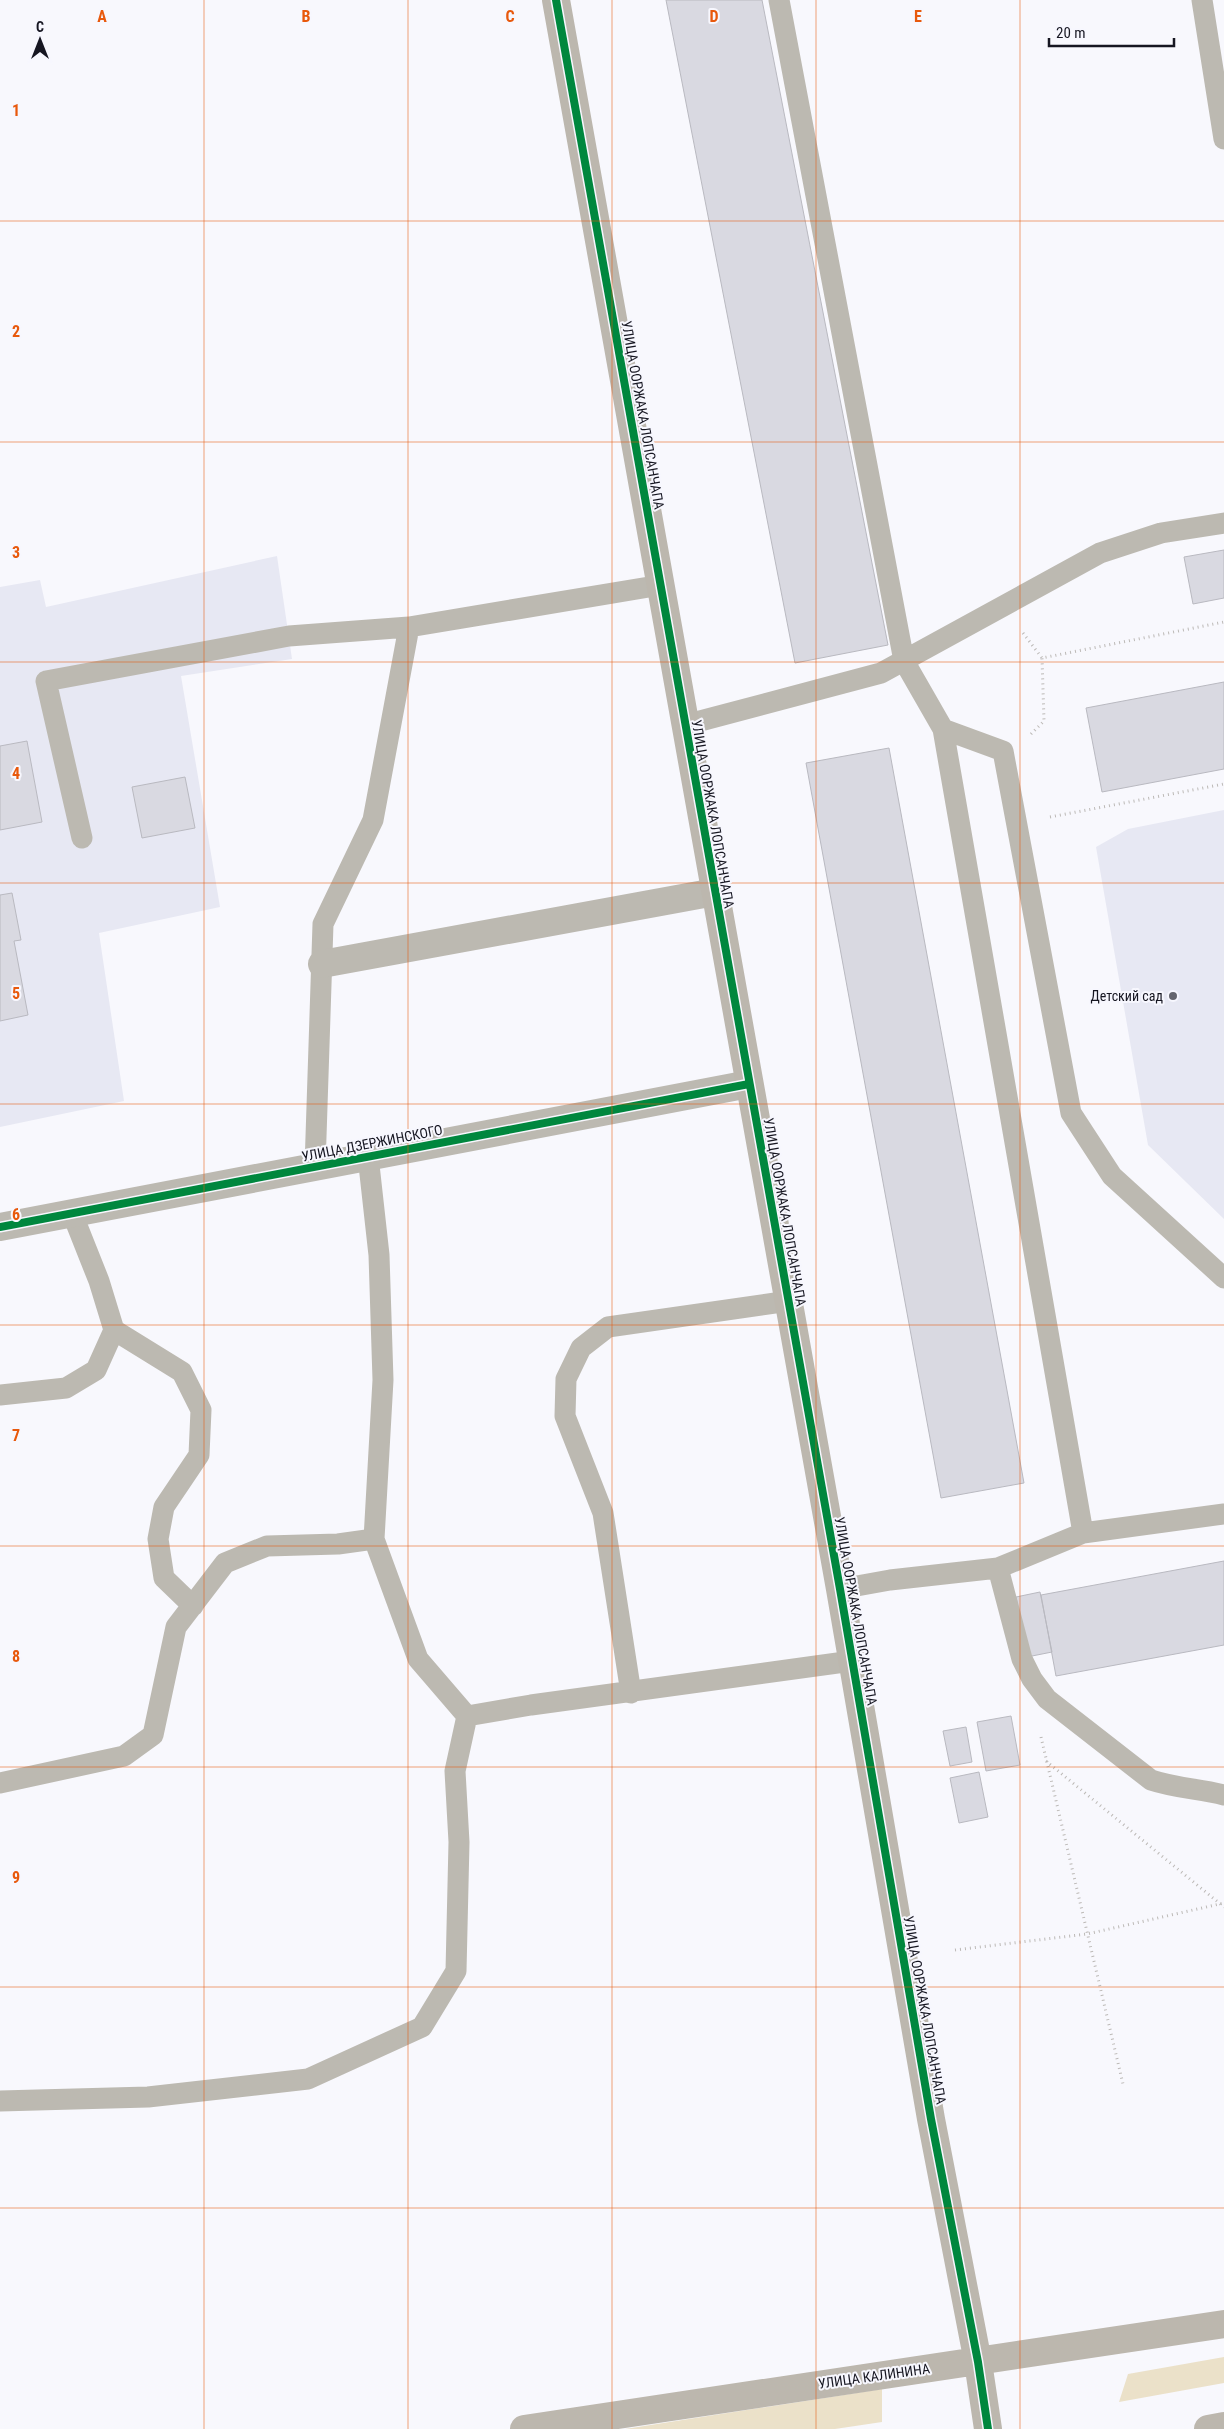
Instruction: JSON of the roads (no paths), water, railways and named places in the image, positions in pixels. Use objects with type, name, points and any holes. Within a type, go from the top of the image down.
[{"type":"street","name":"УЛИЦА ООРЖАКА ЛОПСАНЧАПА","points":[[556,0],[840,1589],[931,2119],[978,2362],[988,2429]]},
{"type":"street","points":[[322,964],[715,892]]},
{"type":"street","name":"УЛИЦА ДЗЕРЖИНСКОГО","points":[[0,1226],[749,1084]]},
{"type":"street","name":"УЛИЦА КАЛИНИНА","points":[[524,2429],[1224,2324]]},
{"type":"street","points":[[1208,2429],[1224,2426]]},
{"type":"lane","points":[[779,0],[904,661],[944,729],[1083,1533]]},
{"type":"lane","points":[[1202,0],[1224,139]]},
{"type":"lane","points":[[685,725],[881,673],[1100,554],[1161,533],[1224,523]]},
{"type":"lane","points":[[82,838],[46,681],[289,636],[409,627],[660,586]]},
{"type":"lane","points":[[315,1167],[324,924],[373,820],[409,627]]},
{"type":"lane","points":[[944,729],[1003,750],[1071,1113],[1112,1176],[1224,1278]]},
{"type":"lane","points":[[368,1156],[379,1255],[383,1380],[374,1539],[418,1659],[467,1716]]},
{"type":"lane","points":[[0,1395],[66,1388],[96,1370],[114,1330],[99,1281],[72,1213]]},
{"type":"lane","points":[[631,1693],[603,1513],[565,1416],[566,1379],[581,1348],[608,1327],[789,1301]]},
{"type":"lane","points":[[114,1330],[182,1372],[201,1410],[199,1455],[164,1507],[158,1540],[164,1578],[193,1606]]},
{"type":"lane","points":[[840,1589],[890,1580],[998,1568],[1083,1533],[1224,1514]]},
{"type":"lane","points":[[0,1783],[124,1756],[154,1735],[176,1627],[225,1563],[267,1546],[338,1544],[374,1539]]},
{"type":"lane","points":[[998,1568],[1022,1659],[1032,1680],[1047,1699],[1151,1780],[1224,1795]]},
{"type":"lane","points":[[467,1716],[531,1704],[631,1693],[852,1661]]},
{"type":"lane","points":[[0,2101],[148,2097],[308,2079],[422,2027],[456,1970],[459,1842],[455,1771],[467,1716]]},
{"type":"place","name":"Детский сад","points":[[1173,996]]}]
